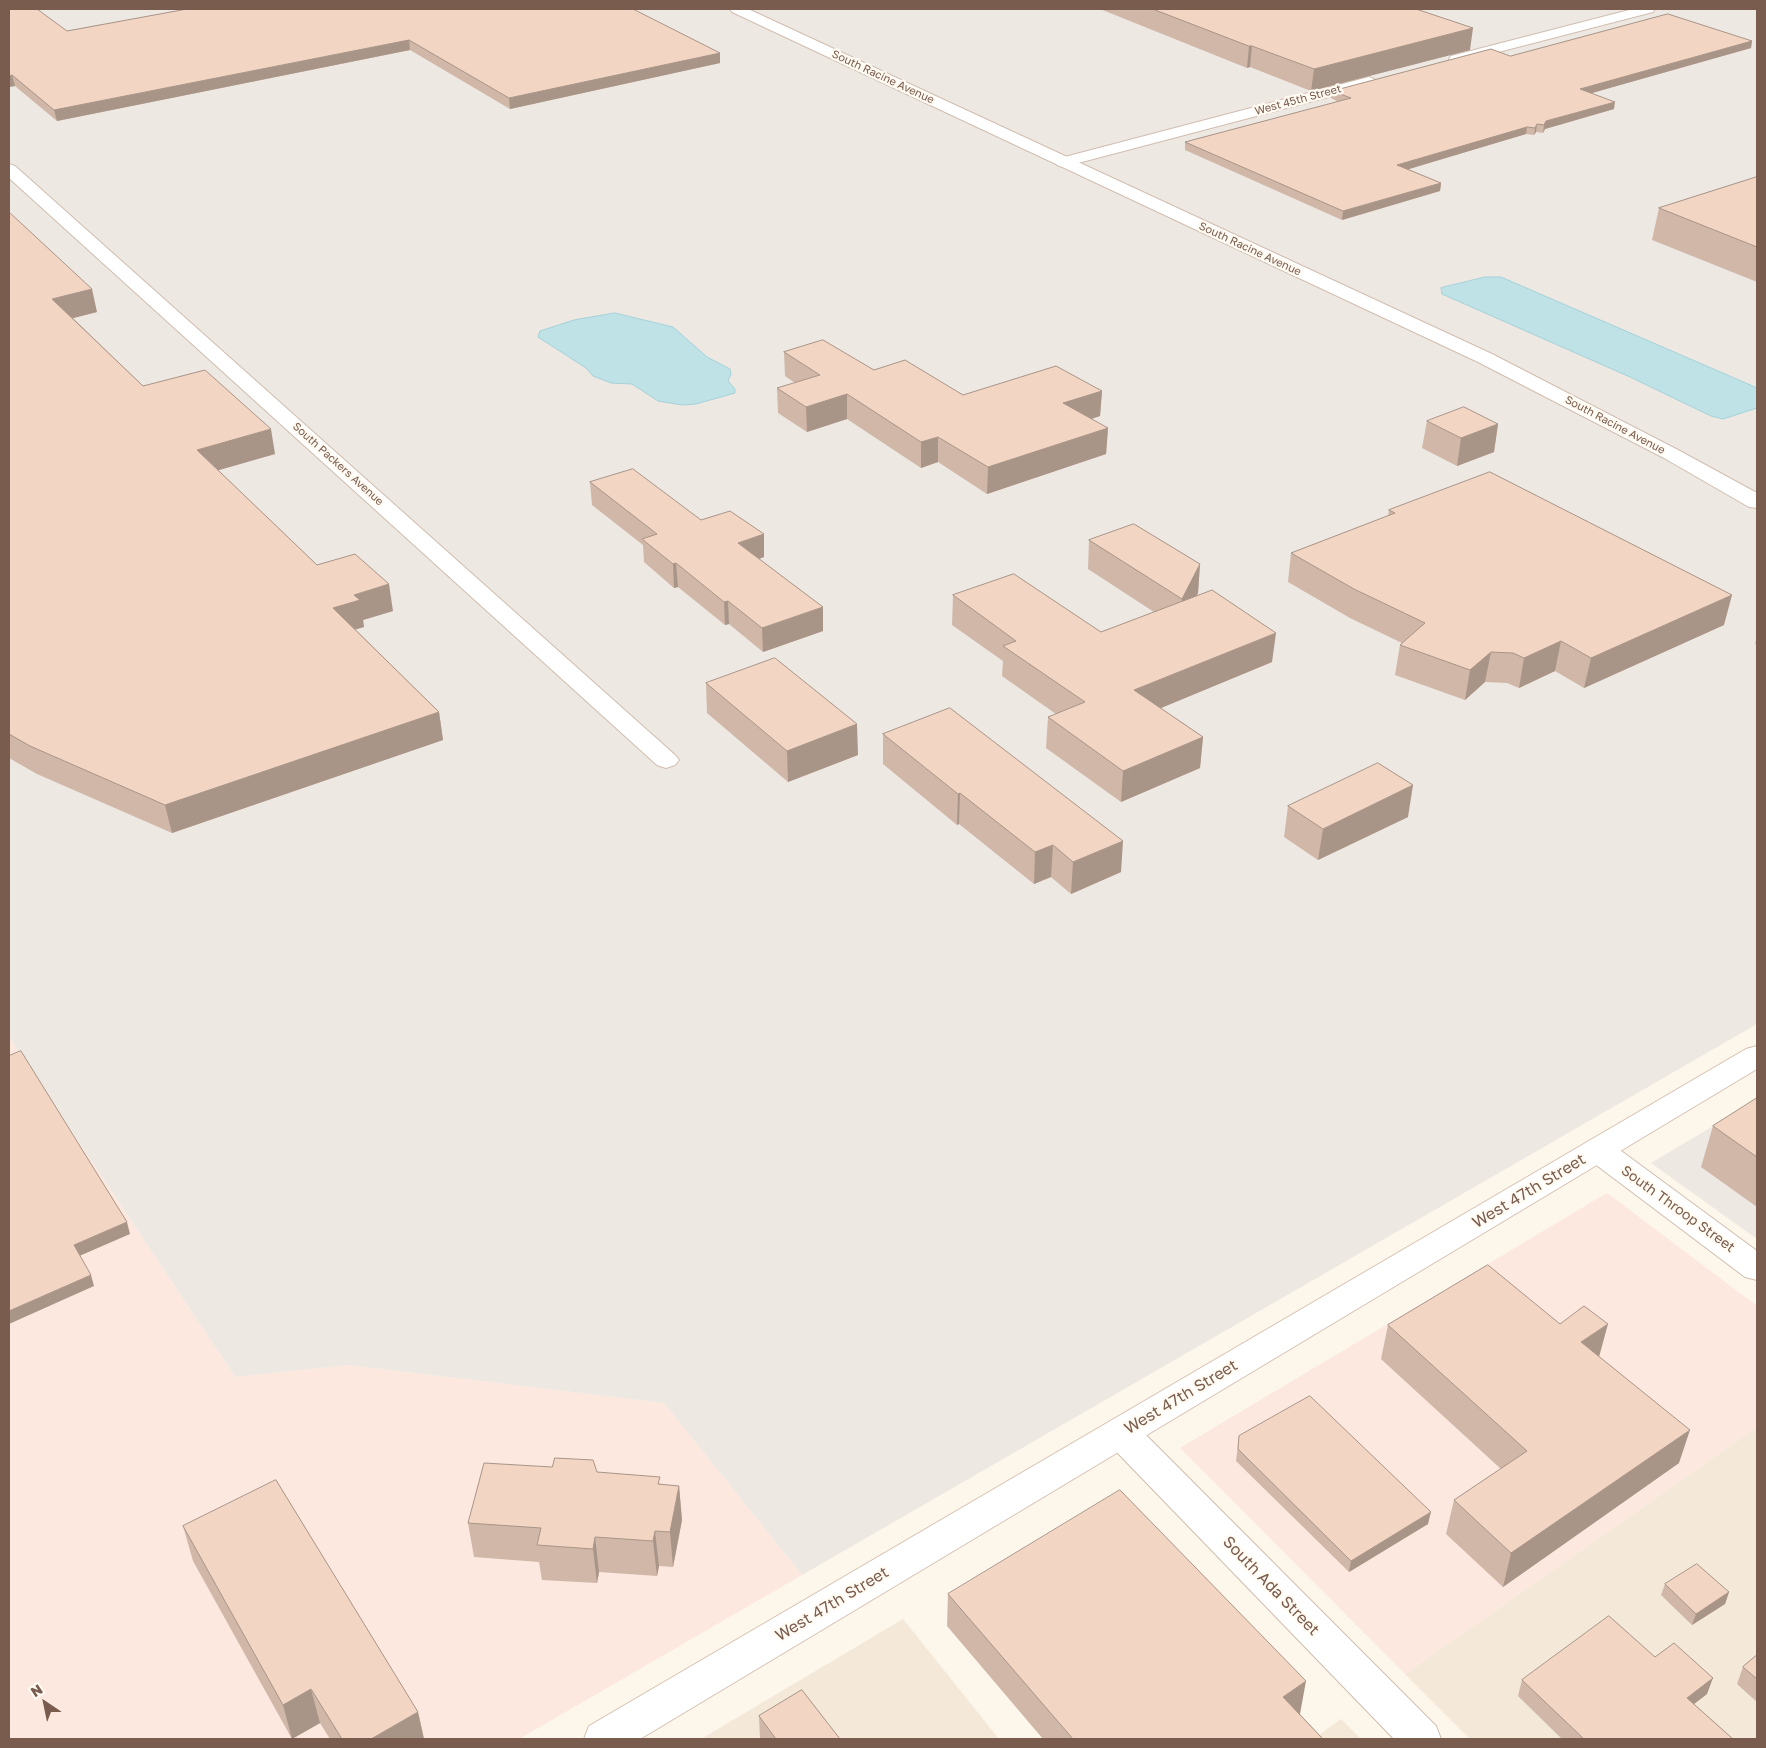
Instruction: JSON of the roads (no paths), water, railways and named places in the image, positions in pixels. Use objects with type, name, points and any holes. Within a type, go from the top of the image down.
[{"type":"street","name":"South Racine Avenue","points":[[737,9],[1485,358],[1671,454],[1757,502]]},
{"type":"street","points":[[1438,64],[1648,9]]},
{"type":"street","name":"West 45th Street","points":[[1063,162],[1381,79]]},
{"type":"street","name":"South Packers Avenue","points":[[9,169],[666,760]]},
{"type":"street","name":"West 47th Street","points":[[604,1739],[1757,1056]]},
{"type":"street","name":"South Throop Street","points":[[1598,1150],[1757,1268]]},
{"type":"street","name":"South Ada Street","points":[[1121,1433],[1421,1739]]},
{"type":"water","points":[[1485,277],[1501,277],[1755,387],[1757,388],[1757,408],[1723,419],[1711,416],[1630,377],[1442,294],[1441,288]]},
{"type":"water","points":[[615,313],[673,327],[707,357],[730,369],[731,374],[728,381],[735,389],[735,393],[696,404],[682,405],[658,401],[632,384],[611,383],[593,376],[586,368],[538,337],[540,331],[574,320]]}]
